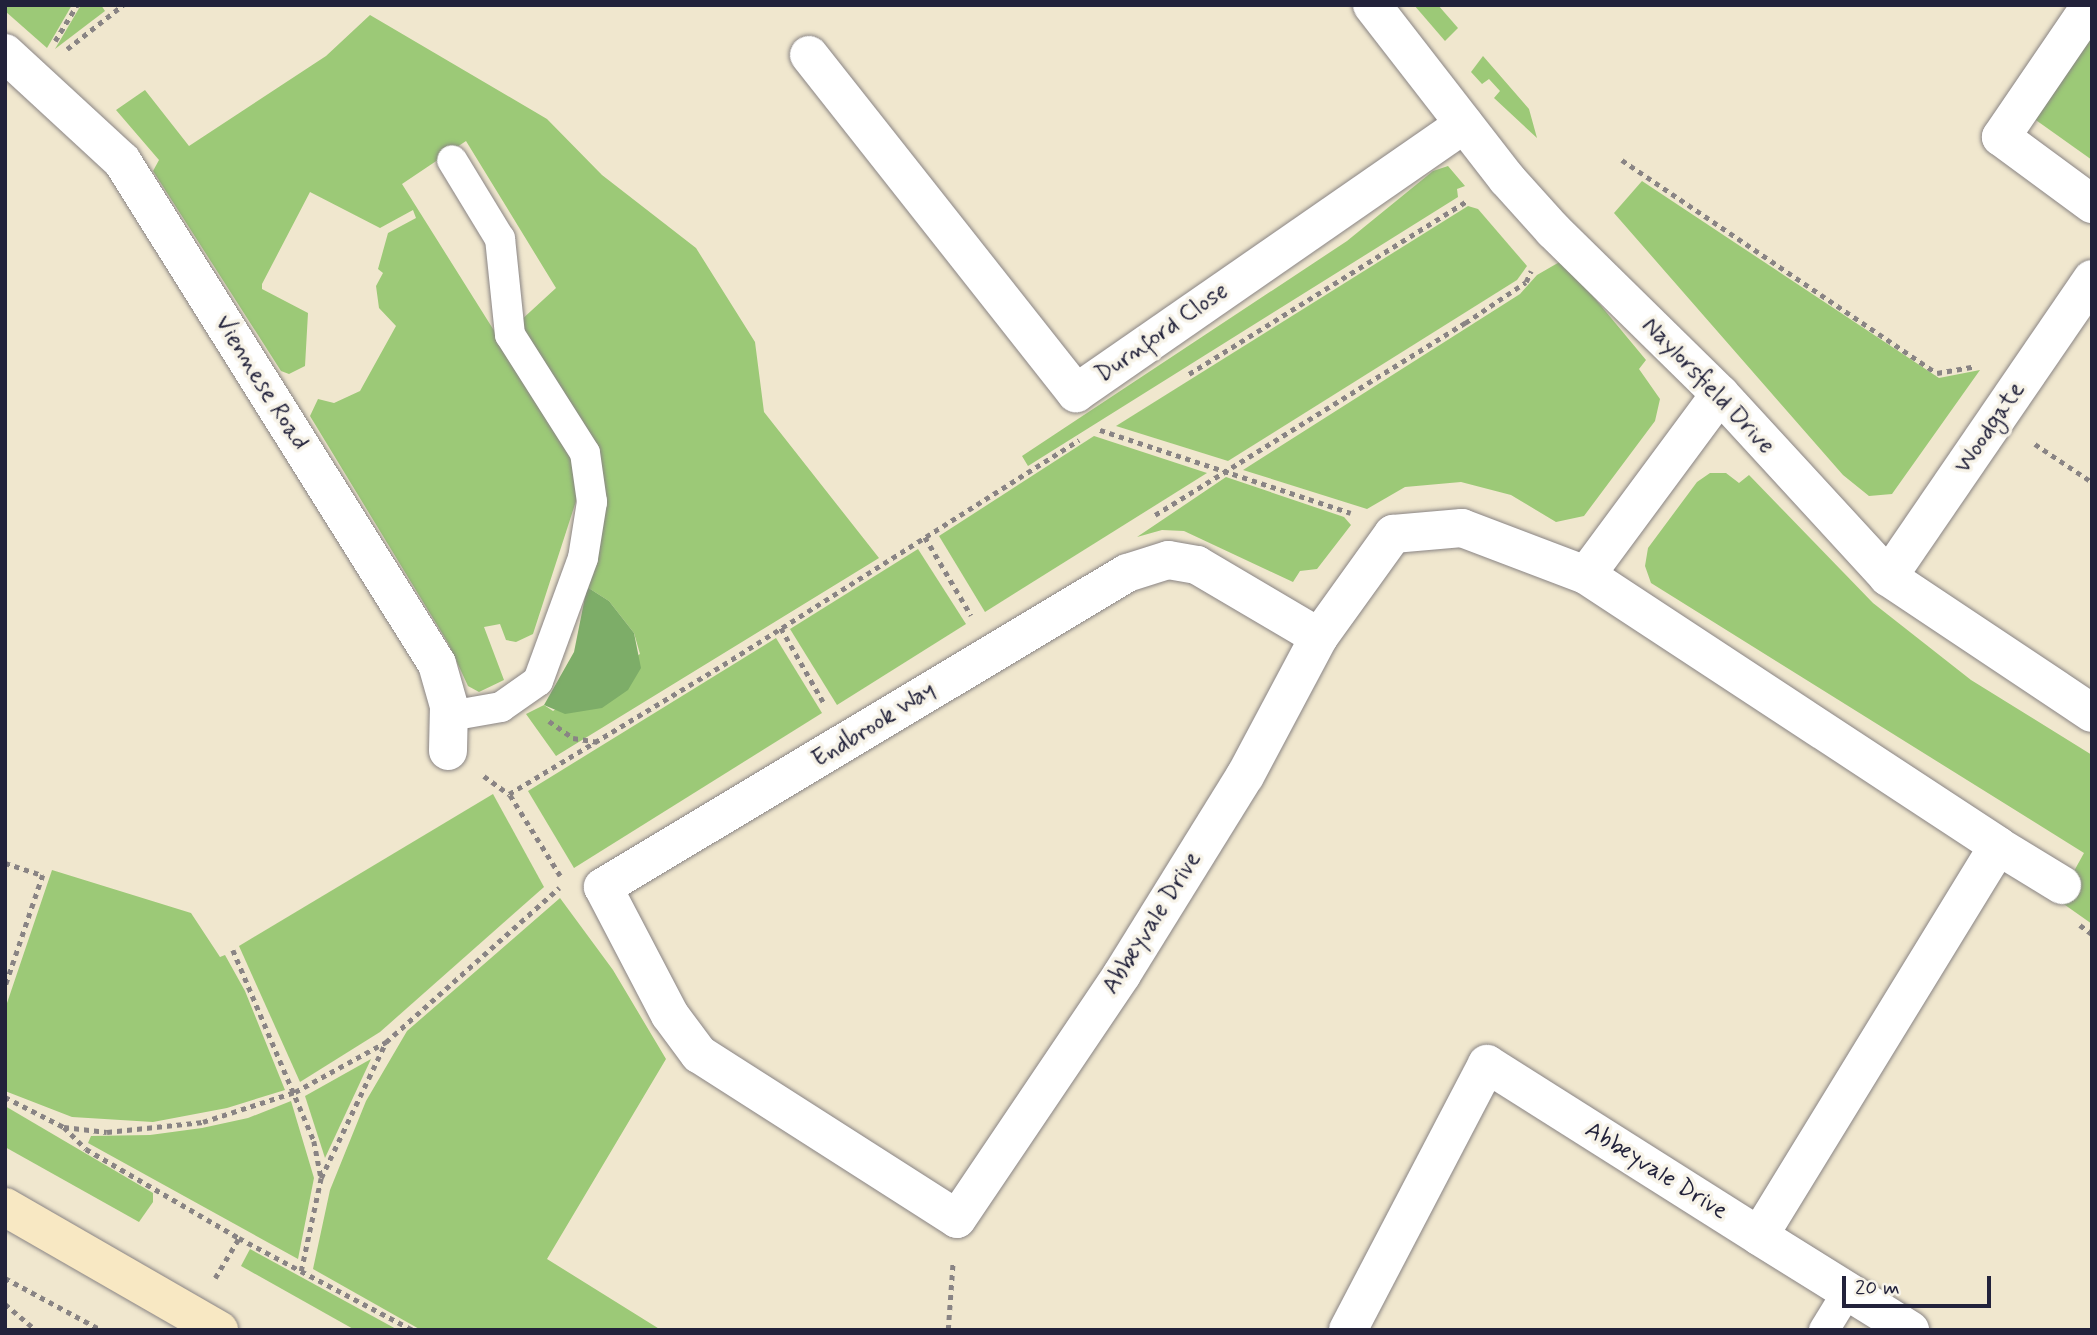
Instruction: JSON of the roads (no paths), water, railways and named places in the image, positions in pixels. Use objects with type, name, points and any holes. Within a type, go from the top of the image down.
[{"type":"main road","points":[[5,1207],[205,1322]]},
{"type":"street","name":"Naylorsfield Drive","points":[[1372,5],[1507,179],[1553,230],[1720,394],[1888,577],[2092,713]]},
{"type":"street","points":[[2091,5],[2001,137],[2092,204]]},
{"type":"street","name":"Durnford Close","points":[[809,55],[1076,393],[1464,124]]},
{"type":"street","name":"Viennese Road","points":[[12,74],[122,161],[437,664],[449,733]]},
{"type":"street","name":"Woodgate","points":[[1888,577],[2092,279]]},
{"type":"street","points":[[1720,394],[1586,575],[1998,846],[2062,885]]},
{"type":"street","name":"Abbeyvale Drive","points":[[699,1054],[957,1219],[1122,974],[1238,787],[1319,637],[1393,534],[1462,528],[1586,575]]},
{"type":"street","name":"Endbrook Way","points":[[699,1054],[670,1015],[603,887],[1128,573],[1168,560],[1197,565],[1319,637]]},
{"type":"street","points":[[1759,1236],[1998,846]]},
{"type":"street","name":"Abbeyvale Drive","points":[[1348,1330],[1487,1064],[1910,1330]]},
{"type":"lane","points":[[449,733],[501,707],[538,681],[583,558],[592,477],[573,430],[510,335],[499,239],[452,160]]},
{"type":"lane","points":[[1824,1330],[1848,1291]]}]
